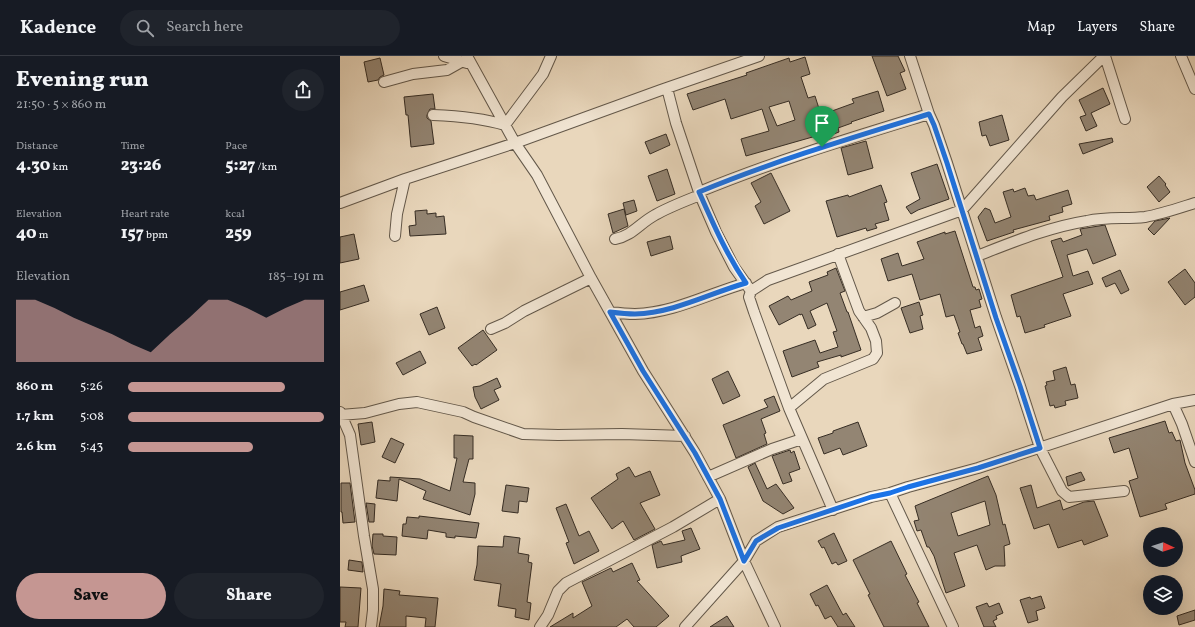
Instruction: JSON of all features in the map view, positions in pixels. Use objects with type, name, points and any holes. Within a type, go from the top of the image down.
[{"type":"street","points":[[444,56],[468,61],[515,143],[537,175],[591,278],[643,371],[685,436],[720,499],[744,561],[775,627]]},
{"type":"street","points":[[505,125],[543,74],[551,56]]},
{"type":"street","points":[[340,202],[405,178],[515,143],[759,56]]},
{"type":"street","points":[[910,56],[945,157],[1040,448],[1062,491],[1069,497],[1073,498],[1090,494],[1124,491]]},
{"type":"street","points":[[610,312],[635,314],[654,312],[749,287],[962,210],[1062,97],[1105,56],[1125,119]]},
{"type":"street","points":[[1181,56],[1195,90]]},
{"type":"street","points":[[384,82],[413,74],[447,70],[468,61]]},
{"type":"street","points":[[667,88],[676,123],[700,193],[716,232],[734,267],[749,287],[749,297],[789,408],[834,510]]},
{"type":"street","points":[[615,239],[623,238],[632,233],[646,220],[663,211],[742,175],[808,152],[929,114]]},
{"type":"street","points":[[433,115],[490,120],[505,125]]},
{"type":"street","points":[[395,236],[397,214],[405,178]]},
{"type":"street","points":[[977,256],[1030,236],[1067,225],[1088,221],[1145,217],[1161,214],[1195,203]]},
{"type":"street","points":[[789,408],[824,379],[875,358],[877,353],[876,341],[871,328],[859,311],[838,254]]},
{"type":"street","points":[[491,329],[591,278]]},
{"type":"street","points":[[863,317],[877,313],[895,303]]},
{"type":"street","points":[[685,627],[744,561],[756,541],[774,530],[871,497],[978,468],[1172,404],[1195,400]]},
{"type":"street","points":[[371,627],[373,588],[350,435],[340,414],[365,412],[399,404],[417,402],[463,412],[523,434],[622,434],[685,436]]},
{"type":"street","points":[[1172,404],[1182,424],[1195,462]]},
{"type":"street","points":[[708,477],[772,449],[802,439]]},
{"type":"street","points":[[890,493],[954,627]]},
{"type":"street","points":[[540,627],[548,615],[558,591],[566,583],[673,527],[720,499]]},
{"type":"building","points":[[872,56],[898,56],[905,71],[900,73],[906,89],[887,96]]},
{"type":"building","points":[[805,57],[810,74],[801,77],[808,98],[815,96],[821,115],[854,103],[852,99],[878,91],[884,111],[851,122],[852,123],[838,128],[839,132],[831,135],[830,132],[746,156],[741,139],[769,131],[762,109],[731,119],[725,99],[693,110],[687,94],[747,75],[746,73],[789,58],[790,62]],"holes":[[[789,101],[795,120],[777,126],[769,107]]]},
{"type":"building","points":[[380,58],[384,75],[378,80],[368,82],[364,62]]},
{"type":"building","points":[[1103,88],[1110,104],[1091,113],[1097,126],[1086,131],[1080,117],[1086,115],[1079,100]]},
{"type":"building","points":[[433,94],[435,109],[430,109],[427,118],[431,121],[434,144],[411,147],[408,115],[406,115],[404,97]]},
{"type":"building","points":[[1002,115],[1009,140],[990,146],[986,135],[982,136],[979,122]]},
{"type":"building","points":[[666,134],[670,145],[650,154],[645,142]]},
{"type":"building","points":[[1112,138],[1113,142],[1083,154],[1079,144]]},
{"type":"building","points":[[866,141],[873,168],[848,175],[841,148]]},
{"type":"building","points":[[937,164],[949,199],[911,214],[906,207],[920,199],[911,173]]},
{"type":"building","points":[[667,169],[675,194],[657,201],[648,176]]},
{"type":"building","points":[[771,173],[790,211],[764,224],[755,206],[761,202],[751,183]]},
{"type":"building","points":[[1159,176],[1166,184],[1165,185],[1170,192],[1159,202],[1147,187]]},
{"type":"building","points":[[881,185],[887,202],[884,203],[889,220],[875,224],[877,228],[867,231],[866,228],[837,237],[826,201],[848,195],[849,197]]},
{"type":"building","points":[[1025,188],[1028,196],[1034,195],[1036,200],[1068,190],[1072,204],[1062,207],[1063,212],[1049,216],[1050,220],[1013,230],[1014,232],[987,241],[978,217],[985,208],[990,210],[995,223],[1011,217],[1003,192],[1013,189],[1014,192]]},
{"type":"building","points":[[634,200],[637,211],[626,215],[623,203]]},
{"type":"building","points":[[624,209],[628,226],[613,233],[608,214]]},
{"type":"building","points":[[427,210],[427,214],[436,213],[436,217],[444,216],[446,234],[410,236],[409,226],[416,225],[415,211]]},
{"type":"building","points":[[1170,218],[1154,235],[1148,229],[1155,221]]},
{"type":"building","points":[[1105,225],[1116,255],[1093,264],[1087,249],[1067,255],[1073,276],[1088,271],[1093,284],[1063,294],[1071,316],[1044,325],[1045,327],[1025,333],[1020,316],[1017,317],[1011,295],[1063,277],[1051,241],[1061,238],[1063,242],[1082,235],[1080,229]]},
{"type":"building","points":[[955,231],[973,287],[975,287],[976,290],[979,289],[982,299],[979,300],[981,307],[970,310],[975,328],[980,326],[983,336],[978,338],[982,350],[967,354],[958,333],[960,332],[954,315],[946,317],[940,294],[920,300],[912,274],[888,281],[881,259],[898,253],[902,266],[924,259],[917,242],[945,232],[945,234]]},
{"type":"building","points":[[354,234],[359,259],[340,263],[340,237]]},
{"type":"building","points":[[670,236],[673,249],[651,256],[647,242]]},
{"type":"building","points":[[836,268],[845,291],[840,293],[861,350],[841,357],[841,355],[817,362],[819,367],[792,377],[783,351],[815,340],[820,353],[838,347],[833,332],[837,331],[827,303],[810,311],[816,325],[808,329],[802,314],[779,325],[769,306],[788,296],[791,300],[812,291],[809,282],[828,275],[827,272]]},
{"type":"building","points":[[1185,269],[1195,283],[1195,297],[1185,305],[1168,282]]},
{"type":"building","points":[[1120,270],[1129,290],[1121,294],[1115,283],[1106,287],[1102,278]]},
{"type":"building","points":[[364,285],[369,301],[340,310],[340,292]]},
{"type":"building","points":[[919,302],[923,315],[920,316],[923,329],[910,333],[901,308]]},
{"type":"building","points":[[437,307],[445,328],[429,335],[420,314]]},
{"type":"building","points":[[483,330],[497,350],[476,365],[475,364],[472,366],[458,348]]},
{"type":"building","points":[[420,351],[426,363],[403,375],[396,363]]},
{"type":"building","points":[[1066,367],[1071,385],[1075,384],[1078,398],[1065,401],[1066,405],[1055,408],[1054,405],[1050,406],[1045,386],[1047,385],[1046,382],[1055,380],[1053,371]]},
{"type":"building","points":[[728,371],[740,396],[723,404],[712,379]]},
{"type":"building","points":[[497,378],[501,387],[494,390],[499,400],[481,409],[475,397],[473,387],[480,386]]},
{"type":"building","points":[[774,396],[780,411],[761,419],[766,433],[764,434],[767,444],[736,458],[723,425],[768,407],[764,400]]},
{"type":"building","points":[[1165,421],[1169,433],[1172,432],[1176,441],[1180,440],[1185,463],[1195,490],[1195,494],[1165,504],[1167,509],[1140,517],[1129,481],[1138,478],[1129,448],[1114,453],[1109,438]]},
{"type":"building","points":[[372,422],[375,442],[361,445],[358,424]]},
{"type":"building","points":[[858,422],[867,446],[843,455],[840,448],[824,454],[818,438]]},
{"type":"building","points":[[454,435],[473,436],[473,459],[469,459],[463,482],[475,483],[475,494],[470,515],[423,499],[426,491],[399,479],[397,501],[376,498],[378,480],[390,481],[390,477],[420,479],[450,491],[457,458],[454,458]]},
{"type":"building","points":[[391,438],[404,444],[395,463],[382,457]]},
{"type":"building","points":[[790,450],[791,453],[794,451],[800,469],[789,473],[792,481],[783,484],[772,456]]},
{"type":"building","points":[[755,463],[767,489],[776,484],[794,508],[783,514],[763,501],[748,467]]},
{"type":"building","points":[[629,467],[635,477],[650,471],[660,495],[640,503],[655,529],[634,540],[623,521],[612,529],[591,498],[618,479],[616,474]]},
{"type":"building","points":[[1081,472],[1085,480],[1068,486],[1066,477]]},
{"type":"building","points":[[988,476],[996,495],[1003,525],[1005,524],[1010,544],[1004,546],[1005,566],[995,566],[986,570],[977,545],[954,553],[965,586],[946,593],[934,556],[929,547],[927,547],[921,530],[917,531],[914,521],[919,520],[915,506]],"holes":[[[985,501],[990,525],[958,536],[951,513]]]},
{"type":"building","points":[[341,483],[350,483],[355,522],[343,523],[341,512]]},
{"type":"building","points":[[506,485],[529,488],[527,502],[519,501],[518,513],[502,511]]},
{"type":"building","points":[[1031,485],[1037,508],[1060,500],[1063,510],[1084,502],[1094,501],[1108,536],[1084,545],[1082,540],[1058,548],[1049,524],[1034,529],[1020,488]]},
{"type":"building","points":[[366,503],[375,504],[374,522],[369,522]]},
{"type":"building","points":[[566,504],[579,536],[589,531],[599,551],[574,564],[566,543],[569,542],[556,508]]},
{"type":"building","points":[[419,516],[479,523],[476,538],[455,536],[455,538],[446,537],[446,533],[428,530],[427,539],[402,536],[403,524],[406,524],[407,517],[419,518]]},
{"type":"building","points":[[691,528],[700,549],[681,556],[682,562],[657,568],[652,545],[661,541],[663,545],[685,540],[682,531]]},
{"type":"building","points":[[834,533],[847,561],[838,565],[836,562],[832,564],[824,547],[822,548],[818,541]]},
{"type":"building","points":[[373,534],[383,534],[383,536],[397,537],[396,555],[374,554],[372,546]]},
{"type":"building","points":[[504,536],[520,538],[518,553],[529,555],[528,562],[532,563],[527,602],[531,603],[529,620],[515,617],[516,609],[498,606],[501,584],[474,580],[477,565],[478,546],[503,547]]},
{"type":"building","points":[[891,541],[907,574],[905,575],[919,602],[917,603],[929,627],[884,627],[868,595],[870,594],[853,560]]},
{"type":"building","points":[[349,560],[362,562],[363,572],[348,570]]},
{"type":"building","points":[[632,563],[640,580],[637,581],[669,616],[656,627],[634,627],[627,619],[616,627],[550,627],[573,613],[573,618],[592,606],[582,582],[611,568],[613,572]]},
{"type":"building","points":[[827,585],[843,615],[846,613],[855,627],[838,627],[831,616],[825,619],[818,605],[816,606],[810,594]]},
{"type":"building","points":[[340,587],[361,588],[358,627],[345,627],[346,622],[340,622]]},
{"type":"building","points":[[384,589],[400,591],[399,595],[438,598],[435,627],[425,627],[426,618],[406,616],[406,627],[379,627],[383,606]]},
{"type":"building","points":[[1041,596],[1045,608],[1036,611],[1038,620],[1028,623],[1020,600]]},
{"type":"building","points":[[987,603],[989,607],[999,603],[1003,613],[996,616],[997,619],[993,621],[996,627],[984,627],[976,607]]},
{"type":"building","points":[[1195,610],[1195,620],[1179,625],[1177,616]]},
{"type":"building","points":[[727,616],[734,627],[710,627]]},
{"type":"route","points":[[929,114],[947,163],[996,318],[1040,448],[978,468],[857,501],[778,528],[756,541],[744,561],[720,499],[685,436],[643,371],[610,312],[635,314],[654,312],[676,307],[746,283],[734,267],[716,232],[699,192],[822,147],[929,114]]}]
